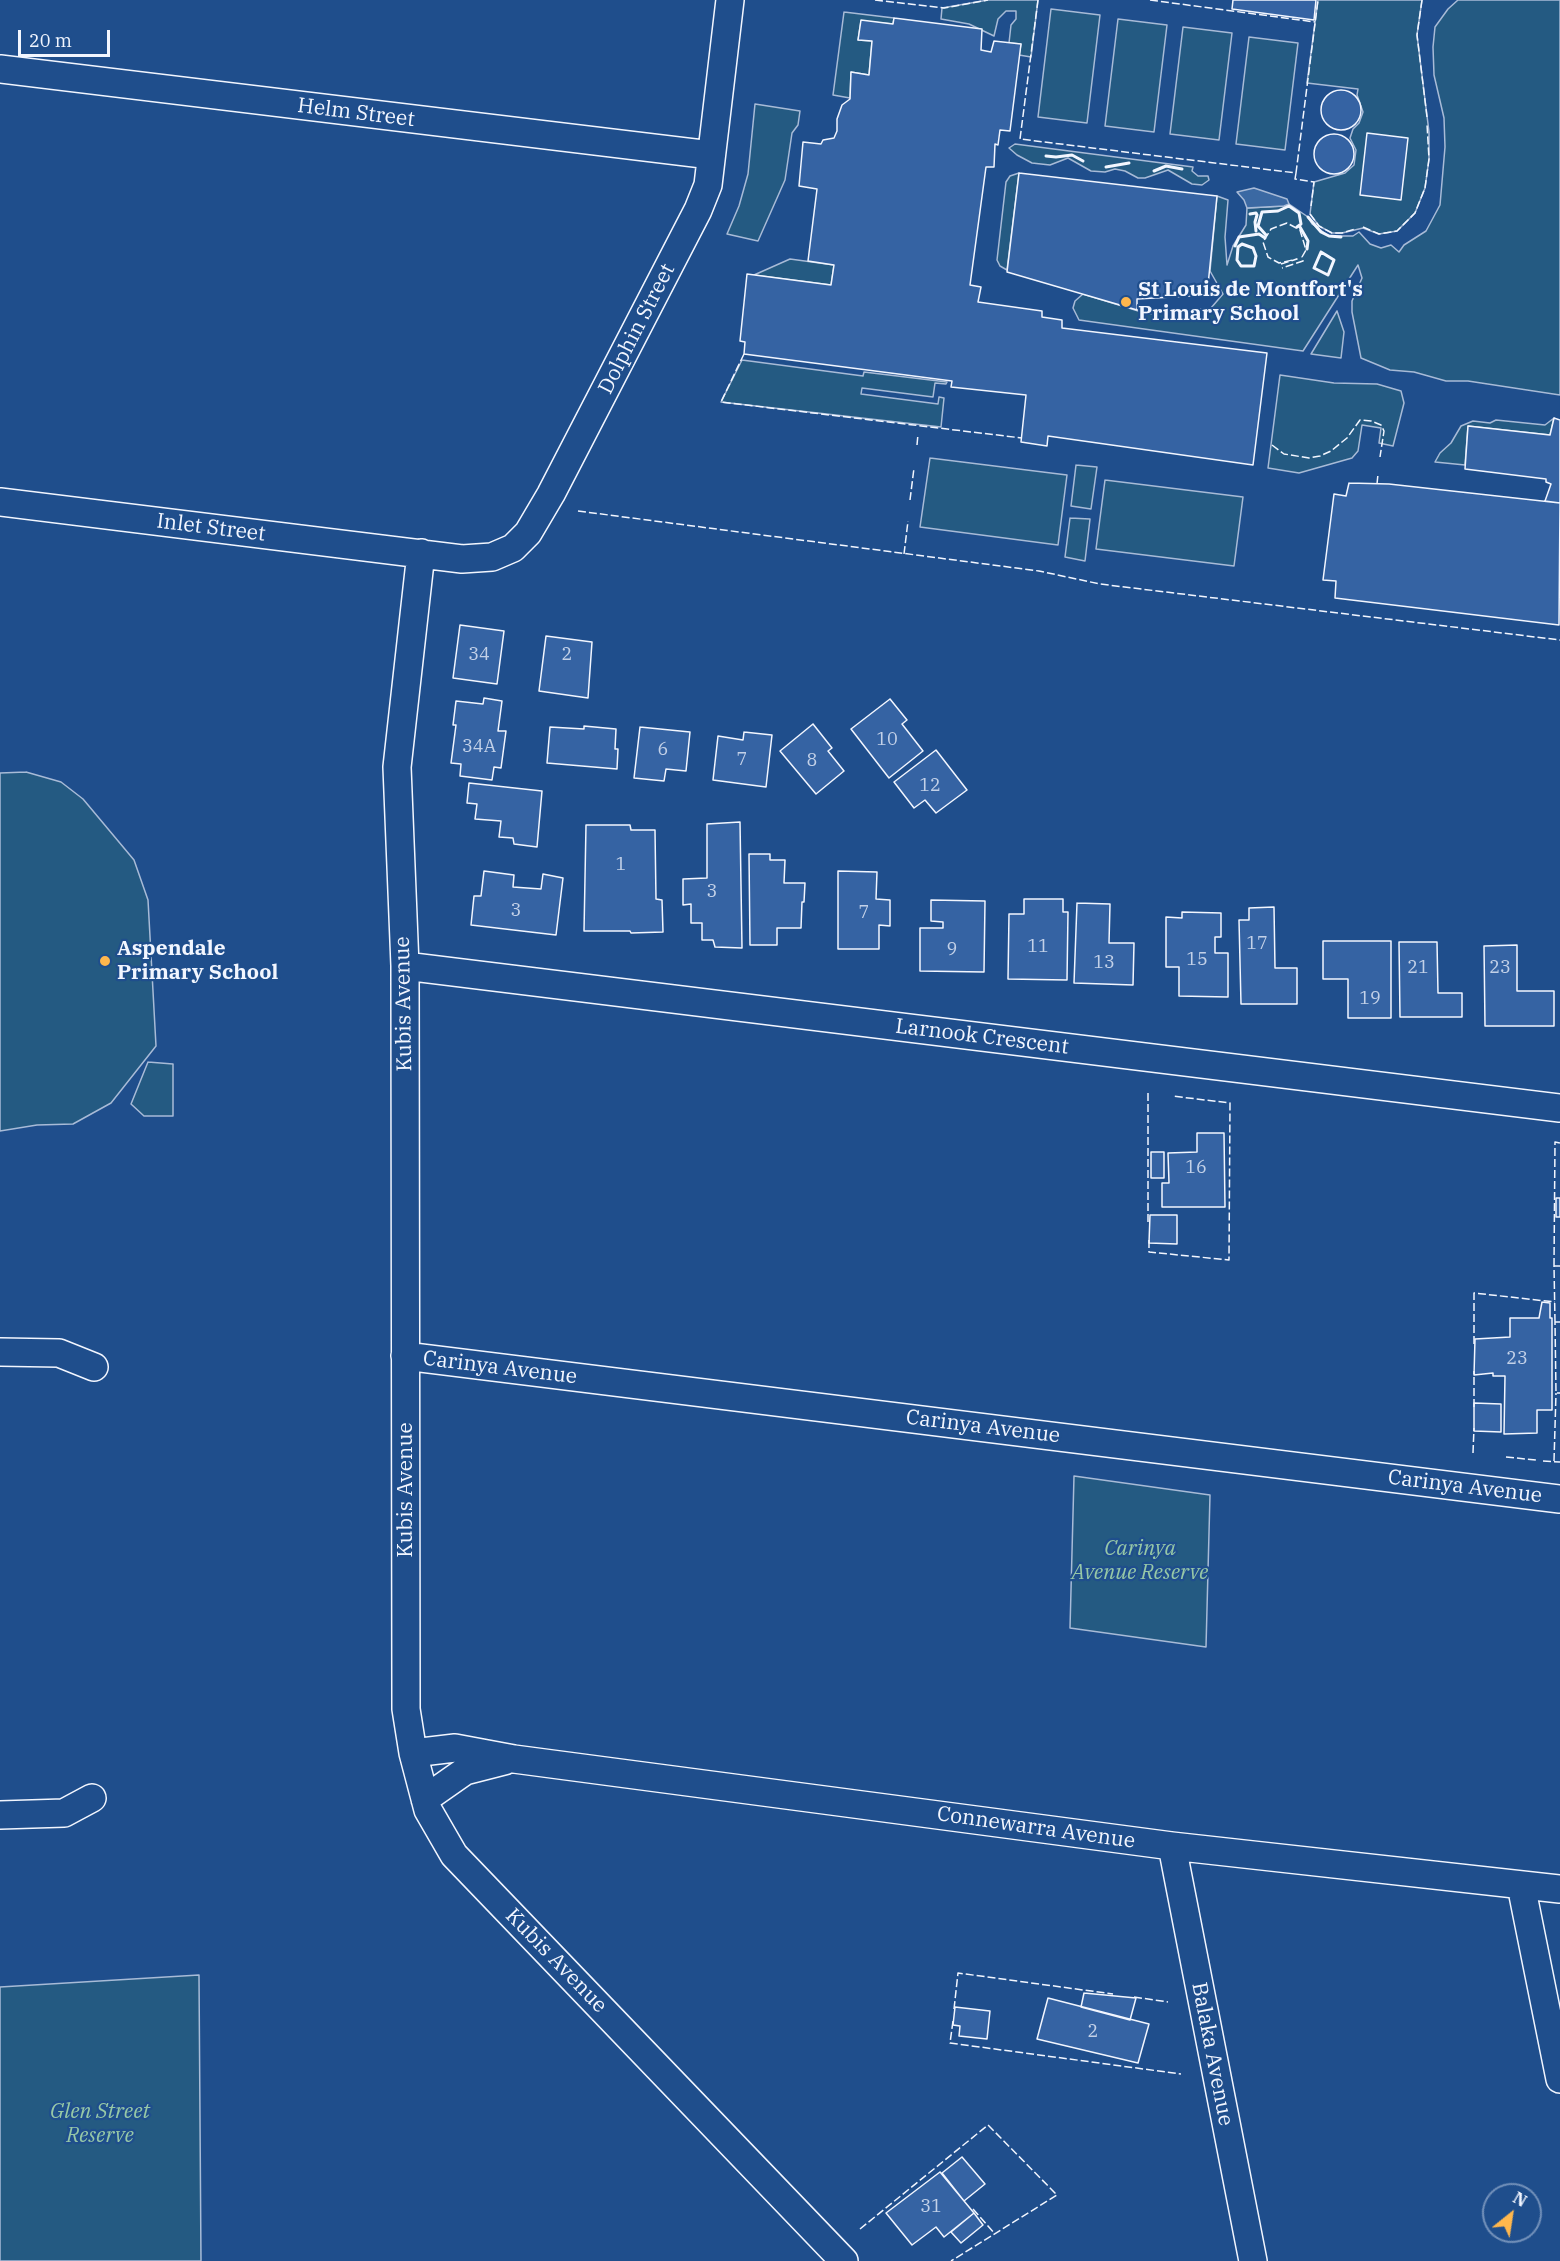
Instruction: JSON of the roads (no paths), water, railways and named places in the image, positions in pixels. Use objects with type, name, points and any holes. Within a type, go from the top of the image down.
[{"type":"street","name":"Dolphin Street","points":[[421,553],[462,559],[492,557],[513,548],[526,536],[551,494],[699,210],[708,185],[730,0]]},
{"type":"street","name":"Helm Street","points":[[0,69],[711,155]]},
{"type":"street","name":"Inlet Street","points":[[0,502],[421,553]]},
{"type":"street","name":"Kubis Avenue","points":[[421,553],[397,767],[405,966],[406,1709],[413,1753],[428,1810],[454,1855],[844,2261]]},
{"type":"street","name":"Larnook Crescent","points":[[405,966],[1560,1108]]},
{"type":"street","points":[[0,1352],[59,1353],[94,1367]]},
{"type":"street","name":"Carinya Avenue","points":[[405,1356],[1560,1499]]},
{"type":"street","name":"Connewarra Avenue","points":[[413,1753],[455,1748],[514,1759],[1172,1846],[1560,1889]]},
{"type":"street","name":"Connewarra Avenue","points":[[425,1799],[465,1771],[514,1759]]},
{"type":"street","points":[[0,1815],[64,1813],[92,1798]]},
{"type":"street","name":"Balaka Avenue","points":[[1172,1846],[1253,2261]]},
{"type":"street","points":[[1521,1885],[1560,2079]]},
{"type":"place","name":"St Louis de Montfort's Primary School","points":[[1126,302]]},
{"type":"place","name":"Aspendale Primary School","points":[[105,961]]},
{"type":"park label","name":"Carinya Avenue Reserve","points":[[1140,1561]]},
{"type":"park label","name":"Glen Street Reserve","points":[[100,2124]]}]
